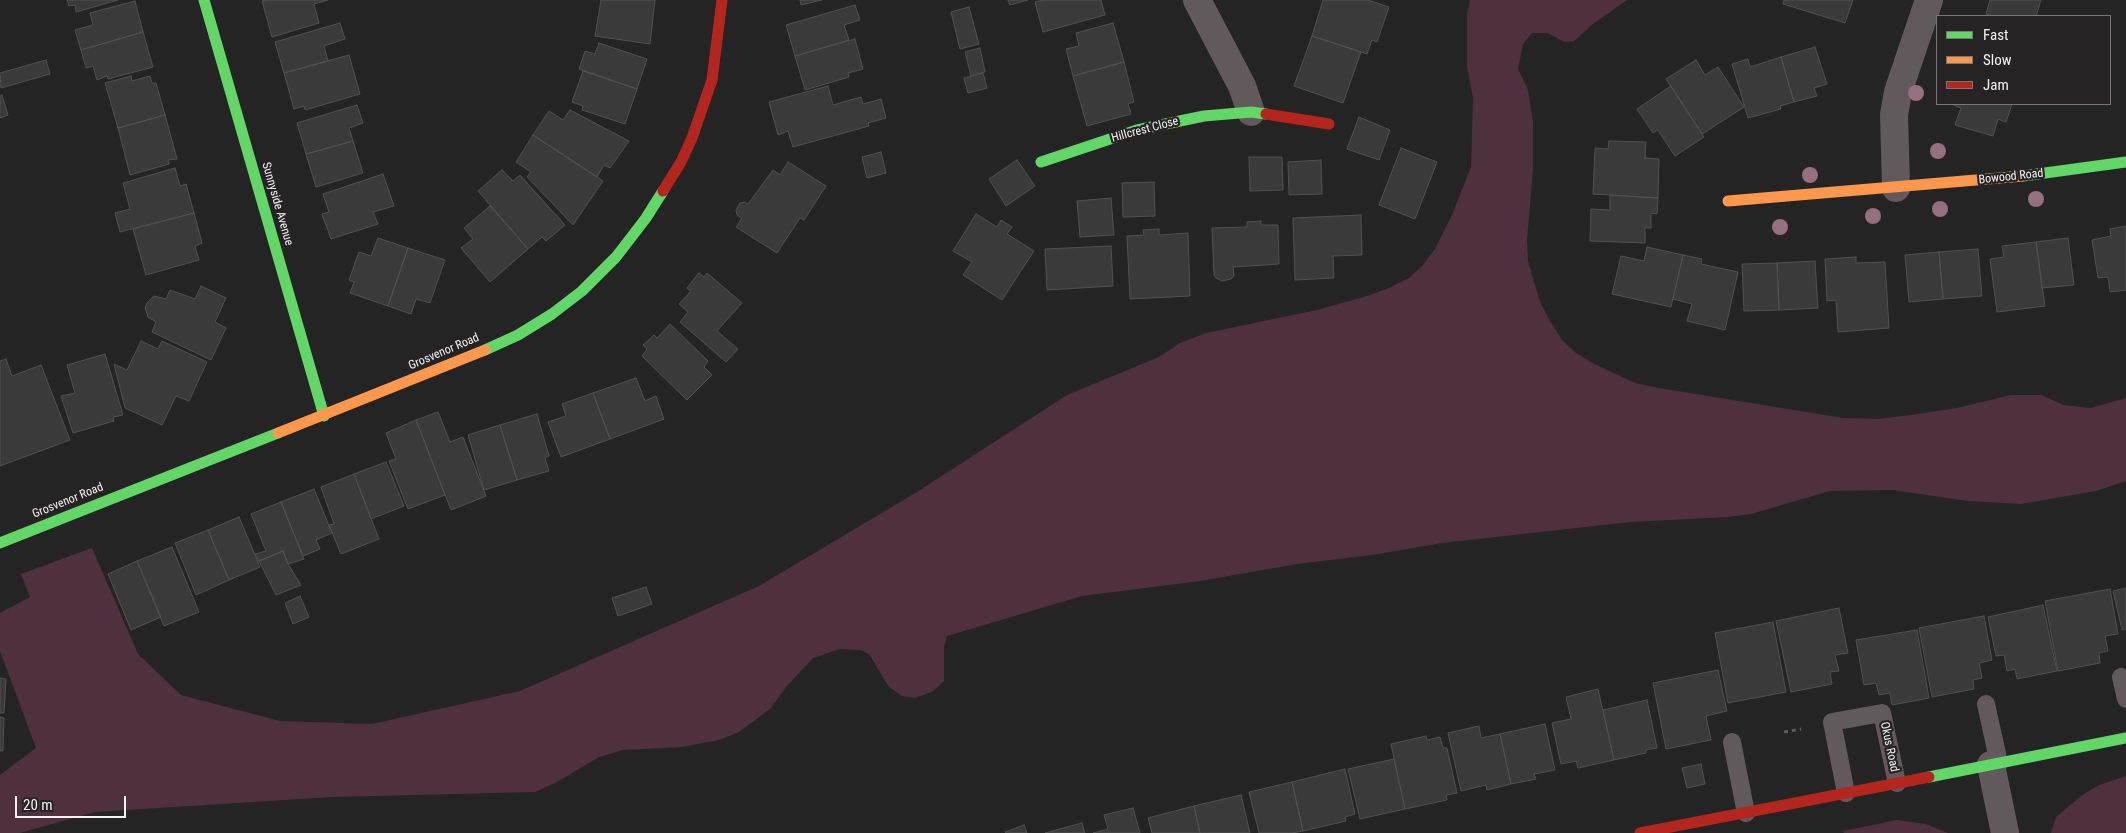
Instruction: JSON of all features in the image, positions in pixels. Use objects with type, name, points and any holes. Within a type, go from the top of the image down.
[{"type":"street","name":"Sunnyside Avenue","points":[[204,0],[324,416]]},
{"type":"street","name":"Grosvenor Road","points":[[0,543],[466,359],[518,335],[552,314],[582,291],[616,257],[668,185],[692,138],[712,80],[722,0]]},
{"type":"street","points":[[1197,0],[1242,86],[1251,112]]},
{"type":"street","points":[[1896,188],[1894,115],[1898,92],[1929,0]]},
{"type":"street","name":"Hillcrest Close","points":[[1041,162],[1137,130],[1204,116],[1251,112],[1289,116],[1329,124]]},
{"type":"street","name":"Bowood Road","points":[[1728,201],[2012,178],[2126,162]]},
{"type":"street","name":"Okus Road","points":[[1640,833],[2126,738]]},
{"type":"street","points":[[1995,764],[2006,833]]},
{"type":"lane","points":[[2121,677],[2126,699]]},
{"type":"lane","points":[[1986,704],[1995,764]]},
{"type":"lane","name":"Okus Road","points":[[1846,794],[1832,722],[1882,713],[1897,783]]},
{"type":"lane","points":[[1732,742],[1746,813]]},
{"type":"path","points":[[1784,732],[1801,729]]},
{"type":"shaded area","points":[[1470,0],[1627,0],[1593,24],[1574,41],[1565,42],[1547,33],[1532,33],[1523,44],[1518,69],[1528,90],[1533,122],[1533,170],[1527,240],[1528,261],[1539,299],[1548,318],[1562,340],[1576,353],[1594,364],[1635,383],[1843,418],[1878,419],[1911,415],[1957,408],[2011,395],[2041,395],[2064,405],[2090,408],[2126,398],[2126,481],[2096,491],[2021,504],[1968,501],[1893,490],[1830,491],[1751,514],[1630,522],[1442,543],[1372,555],[1297,564],[1200,581],[1082,596],[947,636],[944,647],[944,681],[932,692],[915,698],[902,696],[889,687],[869,654],[860,650],[840,649],[813,658],[786,687],[770,709],[739,732],[719,740],[682,747],[623,750],[599,757],[557,782],[535,792],[332,797],[95,812],[20,833],[0,833],[0,775],[36,748],[0,651],[0,613],[30,597],[21,574],[92,548],[138,654],[181,695],[280,721],[372,724],[520,691],[759,586],[917,492],[1067,395],[1159,357],[1180,343],[1206,333],[1317,310],[1367,296],[1409,278],[1422,266],[1435,249],[1452,215],[1471,167],[1473,98],[1467,67],[1467,15]]},
{"type":"shaded area","points":[[2126,776],[2126,833],[2051,833],[2056,817],[2081,796],[2099,785]]},
{"type":"shaded area","points":[[1897,820],[1926,824],[1948,833],[1844,833],[1843,831]]},
{"type":"building","points":[[67,0],[118,0],[76,12],[75,5],[69,6]]},
{"type":"building","points":[[328,0],[314,4],[319,23],[272,37],[262,1]]},
{"type":"building","points":[[601,0],[655,0],[650,44],[595,36]]},
{"type":"building","points":[[800,0],[822,0],[801,5]]},
{"type":"building","points":[[1008,0],[1028,0],[1010,5]]},
{"type":"building","points":[[1043,0],[1101,0],[1105,15],[1043,32],[1035,2]]},
{"type":"building","points":[[1323,0],[1368,0],[1389,7],[1377,42],[1372,40],[1367,54],[1312,36]]},
{"type":"building","points":[[1784,0],[1853,0],[1845,23],[1783,4]]},
{"type":"building","points":[[1990,0],[2041,0],[2036,15],[1986,14]]},
{"type":"building","points":[[135,1],[143,32],[81,50],[75,30],[93,25],[90,13]]},
{"type":"building","points":[[855,5],[860,20],[844,25],[849,40],[795,56],[786,25]]},
{"type":"building","points":[[969,7],[979,44],[960,49],[951,12]]},
{"type":"building","points":[[340,23],[345,39],[324,46],[328,61],[284,73],[275,42]]},
{"type":"building","points":[[1113,23],[1124,62],[1073,76],[1066,49],[1079,46],[1076,33]]},
{"type":"building","points":[[143,32],[153,67],[108,79],[107,76],[97,80],[93,66],[86,68],[81,50]]},
{"type":"building","points":[[1312,36],[1361,52],[1343,103],[1294,86]]},
{"type":"building","points":[[855,39],[863,69],[848,73],[849,77],[805,90],[795,56]]},
{"type":"building","points":[[599,43],[647,59],[637,89],[579,69],[585,51],[595,54]]},
{"type":"building","points":[[1815,47],[1827,84],[1814,88],[1817,96],[1794,102],[1781,57]]},
{"type":"building","points":[[980,48],[985,72],[971,76],[965,52]]},
{"type":"building","points":[[349,55],[360,94],[305,110],[304,106],[294,109],[284,73]]},
{"type":"building","points":[[1781,57],[1794,102],[1780,106],[1781,109],[1748,118],[1732,64],[1748,59],[1750,67]]},
{"type":"building","points":[[46,60],[50,74],[1,88],[0,73]]},
{"type":"building","points":[[1696,60],[1705,75],[1718,67],[1744,107],[1702,134],[1666,79]]},
{"type":"building","points":[[1124,62],[1134,102],[1128,104],[1131,114],[1087,126],[1073,76]]},
{"type":"building","points":[[583,71],[637,89],[625,124],[582,110],[583,106],[572,102]]},
{"type":"building","points":[[983,73],[987,88],[968,93],[964,78]]},
{"type":"building","points":[[131,76],[132,81],[150,76],[152,83],[156,83],[165,115],[118,128],[105,83]]},
{"type":"building","points":[[828,86],[833,105],[861,97],[863,104],[881,99],[886,118],[868,123],[869,126],[793,147],[788,131],[778,135],[769,102]]},
{"type":"building","points":[[1671,86],[1704,137],[1675,156],[1658,130],[1653,133],[1637,109]]},
{"type":"building","points":[[2,95],[8,115],[0,118],[0,96]]},
{"type":"building","points":[[357,105],[363,123],[349,128],[353,141],[306,154],[297,123]]},
{"type":"building","points":[[1954,105],[2012,105],[2006,122],[1998,119],[1993,136],[1955,125],[1961,108]]},
{"type":"building","points":[[570,110],[629,141],[610,168],[604,165],[597,177],[533,135],[549,111],[563,120]]},
{"type":"building","points":[[165,115],[177,159],[168,160],[169,164],[130,175],[118,128]]},
{"type":"building","points":[[1359,117],[1390,130],[1379,160],[1347,149]]},
{"type":"building","points":[[533,135],[603,181],[573,225],[527,177],[531,172],[516,162]]},
{"type":"building","points":[[353,141],[363,173],[316,187],[306,154]]},
{"type":"building","points":[[1609,141],[1646,142],[1645,158],[1659,159],[1658,198],[1593,194],[1595,148],[1608,149]]},
{"type":"building","points":[[1401,148],[1437,162],[1415,219],[1379,205]]},
{"type":"building","points":[[881,152],[886,173],[867,178],[862,157]]},
{"type":"building","points":[[1249,157],[1282,157],[1283,190],[1250,191]]},
{"type":"building","points":[[1017,160],[1035,186],[1006,206],[989,179]]},
{"type":"building","points":[[1321,160],[1322,194],[1289,195],[1288,162]]},
{"type":"building","points":[[788,162],[826,186],[804,220],[800,218],[777,253],[736,227],[742,218],[737,215],[736,210],[740,203],[745,202],[748,204],[773,170],[780,175]]},
{"type":"building","points":[[175,168],[180,186],[186,184],[194,213],[120,232],[115,213],[130,209],[123,183]]},
{"type":"building","points":[[502,170],[513,181],[520,175],[565,225],[546,241],[542,237],[528,249],[478,191]]},
{"type":"building","points":[[383,174],[394,206],[373,212],[378,224],[331,239],[322,214],[329,212],[323,194]]},
{"type":"building","points":[[1154,182],[1155,216],[1123,217],[1122,183]]},
{"type":"building","points":[[1610,195],[1658,198],[1657,214],[1651,213],[1651,228],[1645,228],[1645,243],[1590,241],[1591,209],[1610,210]]},
{"type":"building","points":[[1111,198],[1114,235],[1080,237],[1077,201]]},
{"type":"building","points":[[490,206],[528,249],[490,282],[461,248],[473,239],[464,228]]},
{"type":"building","points":[[194,213],[202,243],[195,246],[199,260],[146,275],[133,229]]},
{"type":"building","points":[[976,214],[997,227],[1001,220],[1012,227],[1007,234],[1034,251],[1002,300],[963,275],[972,262],[953,251]]},
{"type":"building","points":[[1361,215],[1362,255],[1333,256],[1334,278],[1295,280],[1293,218]]},
{"type":"building","points":[[1261,221],[1261,225],[1278,225],[1279,264],[1233,267],[1234,276],[1231,279],[1222,281],[1216,278],[1214,275],[1212,228],[1247,227],[1247,222]]},
{"type":"building","points":[[2126,226],[2126,290],[2110,292],[2108,277],[2098,278],[2092,240],[2111,236],[2110,229]]},
{"type":"building","points":[[1159,229],[1159,235],[1188,233],[1190,296],[1130,299],[1127,236],[1144,235],[1143,230]]},
{"type":"building","points":[[378,238],[408,248],[388,306],[350,293],[354,282],[349,280],[359,252],[371,256]]},
{"type":"building","points":[[2068,238],[2074,285],[2042,288],[2036,242]]},
{"type":"building","points":[[2036,242],[2045,306],[1997,312],[1990,259],[2004,257],[2002,246]]},
{"type":"building","points":[[1111,246],[1113,286],[1047,290],[1045,249]]},
{"type":"building","points":[[1647,247],[1683,255],[1671,307],[1612,294],[1621,256],[1644,261]]},
{"type":"building","points":[[408,248],[445,260],[430,303],[416,299],[411,314],[388,306]]},
{"type":"building","points":[[1978,249],[1982,296],[1943,299],[1939,252]]},
{"type":"building","points":[[1939,252],[1943,299],[1909,302],[1905,255]]},
{"type":"building","points":[[1683,255],[1702,259],[1701,264],[1738,272],[1725,330],[1687,321],[1692,304],[1673,299]]},
{"type":"building","points":[[1856,257],[1856,263],[1885,262],[1889,328],[1838,332],[1836,300],[1827,301],[1825,259]]},
{"type":"building","points":[[1815,261],[1818,308],[1779,310],[1777,263]]},
{"type":"building","points":[[1777,263],[1779,310],[1744,311],[1742,264]]},
{"type":"building","points":[[699,273],[704,277],[707,273],[742,303],[717,331],[738,349],[726,362],[680,322],[688,312],[679,304],[691,291],[687,288]]},
{"type":"building","points":[[201,286],[226,298],[215,322],[226,328],[211,360],[152,332],[156,322],[148,317],[145,308],[154,296],[166,299],[170,290],[195,299]]},
{"type":"building","points":[[670,324],[708,361],[704,367],[712,375],[687,400],[642,356],[647,349],[643,345],[654,335],[657,338]]},
{"type":"building","points":[[141,341],[158,349],[162,341],[207,362],[189,401],[176,396],[162,425],[125,408],[114,364],[127,370]]},
{"type":"building","points":[[105,354],[123,415],[113,417],[114,421],[73,433],[61,396],[75,393],[67,365]]},
{"type":"building","points":[[6,359],[12,376],[41,365],[70,440],[0,466],[0,361]]},
{"type":"building","points":[[636,378],[645,401],[656,396],[664,419],[610,439],[593,393]]},
{"type":"building","points":[[593,393],[610,439],[561,457],[548,422],[566,416],[562,404]]},
{"type":"building","points":[[438,412],[450,442],[463,437],[486,496],[451,510],[416,420]]},
{"type":"building","points":[[537,414],[549,456],[545,458],[549,471],[517,480],[500,425]]},
{"type":"building","points":[[416,420],[445,495],[408,509],[389,461],[396,459],[386,433]]},
{"type":"building","points":[[500,425],[517,480],[484,490],[468,435]]},
{"type":"building","points":[[386,462],[404,506],[371,519],[354,474]]},
{"type":"building","points":[[354,474],[379,539],[341,554],[329,525],[334,524],[321,487]]},
{"type":"building","points":[[314,489],[332,533],[316,540],[320,549],[303,556],[281,502]]},
{"type":"building","points":[[281,502],[304,559],[288,564],[283,551],[259,561],[255,554],[266,551],[251,514]]},
{"type":"building","points":[[239,517],[260,567],[229,580],[208,530]]},
{"type":"building","points":[[208,530],[229,580],[196,595],[175,543]]},
{"type":"building","points":[[172,547],[199,612],[164,626],[137,561]]},
{"type":"building","points":[[283,551],[288,564],[301,585],[276,595],[259,561]]},
{"type":"building","points":[[137,561],[161,617],[131,630],[108,574]]},
{"type":"building","points":[[646,587],[652,604],[618,616],[612,598]]},
{"type":"building","points":[[2126,588],[2126,629],[2122,630],[2113,591]]},
{"type":"building","points":[[2110,589],[2118,634],[2105,636],[2108,651],[2099,653],[2100,663],[2058,671],[2045,601]]},
{"type":"building","points":[[300,596],[309,617],[293,624],[285,603]]},
{"type":"building","points":[[2043,605],[2057,671],[2017,679],[2015,669],[2007,671],[2004,655],[1996,656],[1988,617]]},
{"type":"building","points":[[1839,608],[1848,653],[1835,655],[1839,671],[1830,672],[1832,684],[1791,692],[1776,621]]},
{"type":"building","points":[[1984,616],[1992,660],[1979,663],[1982,678],[1973,680],[1974,689],[1932,697],[1919,628]]},
{"type":"building","points":[[1773,622],[1786,692],[1728,703],[1715,633]]},
{"type":"building","points":[[1917,630],[1929,698],[1892,705],[1890,693],[1879,695],[1876,683],[1864,685],[1856,640]]},
{"type":"building","points":[[1718,670],[1727,711],[1706,716],[1711,740],[1666,749],[1653,683]]},
{"type":"building","points":[[0,678],[6,679],[4,713],[0,713]]},
{"type":"building","points":[[1598,689],[1614,760],[1578,768],[1576,761],[1561,764],[1552,723],[1571,719],[1566,697]]},
{"type":"building","points":[[1647,700],[1657,748],[1645,750],[1646,753],[1614,760],[1603,710]]},
{"type":"building","points":[[0,717],[4,718],[3,751],[0,751]]},
{"type":"building","points":[[1545,724],[1555,770],[1534,774],[1536,779],[1511,784],[1500,734]]},
{"type":"building","points":[[1479,726],[1481,738],[1500,734],[1511,784],[1487,790],[1486,785],[1461,791],[1448,733]]},
{"type":"building","points":[[1426,736],[1427,740],[1440,737],[1443,748],[1447,748],[1457,793],[1446,795],[1447,800],[1405,809],[1391,744]]},
{"type":"building","points":[[1394,759],[1405,809],[1360,819],[1348,769]]},
{"type":"building","points":[[1701,764],[1705,784],[1687,788],[1682,768]]},
{"type":"building","points":[[1345,769],[1355,814],[1345,817],[1346,821],[1303,831],[1292,782]]},
{"type":"building","points":[[1292,782],[1303,831],[1259,833],[1249,792]]},
{"type":"building","points":[[1241,795],[1250,833],[1200,833],[1194,806]]},
{"type":"building","points":[[1194,806],[1200,833],[1152,833],[1148,818]]},
{"type":"building","points":[[1133,808],[1140,833],[1093,833],[1108,829],[1104,815]]},
{"type":"building","points":[[1082,823],[1085,833],[1045,833]]},
{"type":"building","points":[[1024,825],[1027,833],[1005,832]]},
{"type":"traffic: fast","points":[[204,0],[324,416]]},
{"type":"traffic: fast","points":[[1041,162],[1137,130],[1204,116],[1251,112],[1266,114]]},
{"type":"traffic: fast","points":[[2023,176],[2126,162]]},
{"type":"traffic: fast","points":[[485,350],[518,335],[552,314],[582,291],[616,257],[646,218],[663,191]]},
{"type":"traffic: fast","points":[[0,543],[278,433]]},
{"type":"traffic: fast","points":[[1929,777],[2126,738]]},
{"type":"traffic: slow","points":[[1728,201],[2023,176]]},
{"type":"traffic: slow","points":[[278,433],[485,350]]},
{"type":"traffic: jam","points":[[663,191],[681,162],[692,138],[712,80],[722,0]]},
{"type":"traffic: jam","points":[[1266,114],[1329,124]]},
{"type":"traffic: jam","points":[[1640,833],[1929,777]]}]
